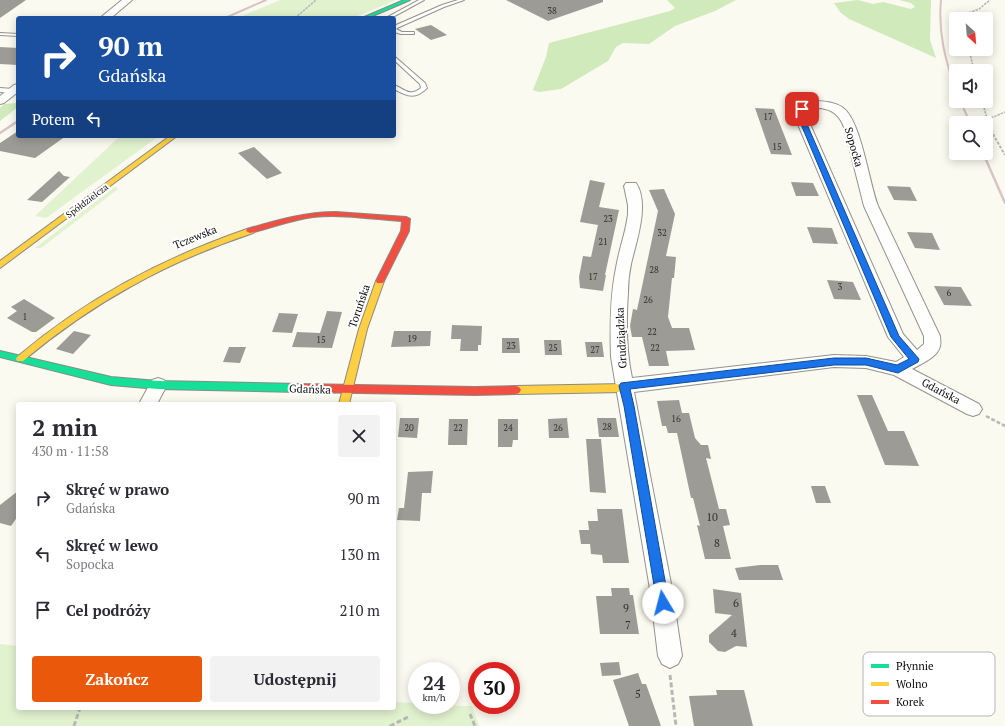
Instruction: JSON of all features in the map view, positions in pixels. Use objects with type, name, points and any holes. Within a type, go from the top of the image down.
[{"type":"street","points":[[108,16],[128,0]]},
{"type":"street","points":[[369,16],[408,0]]},
{"type":"street","points":[[0,101],[15,89]]},
{"type":"street","name":"Sopocka","points":[[898,369],[915,359],[925,353],[932,346],[932,336],[867,198],[854,139],[841,113],[826,106],[811,105],[802,109],[800,115],[896,337],[915,359]]},
{"type":"street","name":"Spółdzielcza","points":[[0,265],[171,138]]},
{"type":"street","name":"Grudziądzka","points":[[631,186],[635,204],[628,252],[622,273],[619,321],[620,354],[624,387],[629,406],[661,589],[670,656]]},
{"type":"street","name":"Tczewska","points":[[20,359],[31,348],[101,299],[150,270],[211,243],[276,223],[314,215],[353,214],[406,220]]},
{"type":"street","name":"Toruńska","points":[[344,402],[363,329],[380,281],[405,231],[406,220]]},
{"type":"street","name":"Gdańska","points":[[0,354],[111,381],[158,385],[347,390],[474,391],[624,387],[834,361],[866,362],[898,369],[973,409]]},
{"type":"street","points":[[149,402],[158,385]]},
{"type":"lane","points":[[392,16],[422,0]]},
{"type":"lane","points":[[396,26],[443,6],[462,0]]},
{"type":"lane","points":[[396,31],[401,33],[412,33]]},
{"type":"lane","points":[[0,34],[16,35]]},
{"type":"lane","points":[[396,59],[422,83],[424,88],[418,93],[410,95],[396,88]]},
{"type":"lane","points":[[0,90],[15,89]]},
{"type":"path","points":[[297,16],[316,0]]},
{"type":"path","points":[[971,12],[979,9],[990,0]]},
{"type":"path","points":[[993,117],[1005,112]]},
{"type":"path","points":[[993,134],[1005,155]]},
{"type":"path","points":[[973,409],[1005,426]]},
{"type":"path","points":[[670,656],[669,661],[676,726]]},
{"type":"path","points":[[74,726],[79,710]]},
{"type":"path","points":[[470,714],[475,726]]},
{"type":"path","points":[[390,726],[410,716]]},
{"type":"green space","points":[[280,0],[396,0],[358,16],[242,16]]},
{"type":"green space","points":[[667,0],[736,0],[715,11],[675,26],[649,44],[623,43],[616,47],[608,61],[561,89],[539,92],[533,90],[546,57],[549,43],[670,11],[675,8]]},
{"type":"green space","points":[[858,0],[873,4],[883,2],[911,9],[915,7],[911,3],[899,0],[931,0],[930,40],[936,58],[849,19],[840,12],[834,3]]},
{"type":"green space","points":[[16,103],[16,109],[0,121],[0,108],[4,104]]},
{"type":"green space","points":[[118,138],[156,138],[46,218],[35,216]]},
{"type":"green space","points":[[115,187],[118,189],[41,248],[35,248]]},
{"type":"green space","points":[[0,644],[16,646],[16,710],[396,710],[396,702],[408,703],[408,714],[460,714],[460,706],[468,706],[468,714],[475,714],[479,726],[0,726]]},
{"type":"building","points":[[0,0],[26,0],[0,18]]},
{"type":"building","points":[[506,0],[603,0],[603,2],[548,21]]},
{"type":"building","points":[[431,25],[447,35],[431,40],[415,29]]},
{"type":"building","points":[[0,47],[16,48],[16,65],[0,64]]},
{"type":"building","points":[[755,108],[774,109],[792,155],[771,154]]},
{"type":"building","points":[[16,132],[16,138],[63,138],[35,158],[0,151],[0,143]]},
{"type":"building","points":[[254,147],[282,173],[267,179],[238,153]]},
{"type":"building","points":[[59,171],[64,176],[70,177],[42,202],[27,200]]},
{"type":"building","points":[[590,180],[605,183],[599,207],[619,210],[603,291],[580,288],[579,277],[583,256],[591,257],[598,225],[580,222]]},
{"type":"building","points":[[791,182],[813,183],[819,196],[796,196]]},
{"type":"building","points":[[887,186],[910,187],[917,201],[894,200]]},
{"type":"building","points":[[664,189],[675,214],[666,256],[676,257],[668,317],[672,328],[689,328],[695,350],[666,351],[669,366],[649,366],[642,337],[632,337],[630,326],[633,309],[637,310],[658,211],[649,190]]},
{"type":"building","points":[[807,227],[832,228],[838,244],[813,243]]},
{"type":"building","points":[[907,232],[932,233],[940,250],[915,248]]},
{"type":"building","points":[[827,280],[853,282],[861,300],[834,299]]},
{"type":"building","points":[[934,286],[961,287],[972,306],[944,305]]},
{"type":"building","points":[[24,299],[55,318],[36,332],[32,332],[7,318],[17,311],[11,307]]},
{"type":"building","points":[[327,311],[342,312],[332,348],[292,347],[297,332],[320,333]]},
{"type":"building","points":[[279,313],[298,314],[292,333],[272,332]]},
{"type":"building","points":[[452,325],[482,326],[481,345],[478,345],[478,351],[460,351],[461,339],[451,339]]},
{"type":"building","points":[[74,331],[91,335],[73,354],[56,349]]},
{"type":"building","points":[[394,331],[431,331],[430,346],[391,347]]},
{"type":"building","points":[[502,338],[519,338],[520,353],[502,353]]},
{"type":"building","points":[[544,340],[561,340],[562,355],[545,355]]},
{"type":"building","points":[[585,342],[602,342],[604,357],[587,357]]},
{"type":"building","points":[[229,347],[246,347],[240,363],[223,362]]},
{"type":"building","points":[[857,395],[872,395],[888,431],[904,431],[919,466],[885,465]]},
{"type":"building","points":[[679,400],[682,413],[689,413],[695,438],[701,445],[708,445],[711,459],[706,458],[719,509],[726,509],[730,525],[723,526],[731,559],[705,559],[697,525],[700,526],[693,498],[691,498],[677,433],[668,433],[666,426],[662,426],[657,401]]},
{"type":"building","points":[[400,418],[419,418],[417,438],[398,437]]},
{"type":"building","points":[[567,418],[569,438],[549,438],[548,419]]},
{"type":"building","points":[[597,418],[616,418],[619,437],[599,437]]},
{"type":"building","points":[[449,419],[468,419],[467,445],[448,445]]},
{"type":"building","points":[[498,419],[518,419],[518,440],[513,440],[512,447],[498,447]]},
{"type":"building","points":[[586,439],[601,439],[606,493],[590,492]]},
{"type":"building","points":[[433,471],[431,493],[422,493],[420,521],[397,520],[399,508],[404,508],[408,472]]},
{"type":"building","points":[[811,486],[825,486],[831,503],[816,503]]},
{"type":"building","points":[[16,493],[16,519],[11,526],[0,523],[0,505]]},
{"type":"building","points":[[597,509],[622,509],[629,563],[603,563],[602,555],[591,554],[590,544],[581,544],[579,530],[589,530],[588,521],[598,521]]},
{"type":"building","points":[[760,565],[778,565],[783,580],[739,580],[735,568]]},
{"type":"building","points":[[611,588],[629,588],[630,595],[633,595],[639,634],[600,634],[596,596],[612,596]]},
{"type":"building","points":[[713,589],[741,593],[747,647],[736,646],[725,652],[718,651],[709,642],[709,635],[732,615],[715,613]]},
{"type":"building","points":[[619,662],[621,675],[602,676],[600,663]]},
{"type":"building","points":[[638,673],[642,684],[646,684],[661,726],[629,726],[613,680]]},
{"type":"building","points":[[716,690],[744,690],[753,726],[694,726],[689,696],[717,695]]},
{"type":"railway","points":[[230,16],[266,0]]},
{"type":"railway","points":[[941,0],[940,12],[943,46],[949,68]]},
{"type":"railway","points":[[963,108],[967,116]]},
{"type":"railway","points":[[0,133],[16,122]]},
{"type":"railway","points":[[986,160],[1005,203]]},
{"type":"traffic: fast","points":[[369,16],[408,0]]},
{"type":"traffic: fast","points":[[0,354],[111,381],[158,385],[299,388]]},
{"type":"traffic: slow","points":[[0,265],[171,138]]},
{"type":"traffic: slow","points":[[20,359],[71,318],[129,283],[159,267],[189,254],[220,241],[250,231]]},
{"type":"traffic: slow","points":[[345,402],[363,329],[380,281]]},
{"type":"traffic: slow","points":[[516,390],[624,388]]},
{"type":"traffic: jam","points":[[250,231],[297,218],[325,214],[348,214],[406,219],[405,231],[380,281]]},
{"type":"traffic: jam","points":[[299,388],[475,391],[516,390]]},
{"type":"route","points":[[663,603],[629,406],[624,386],[834,361],[866,362],[898,369],[915,359],[906,351],[896,337],[800,115],[802,109]]}]
